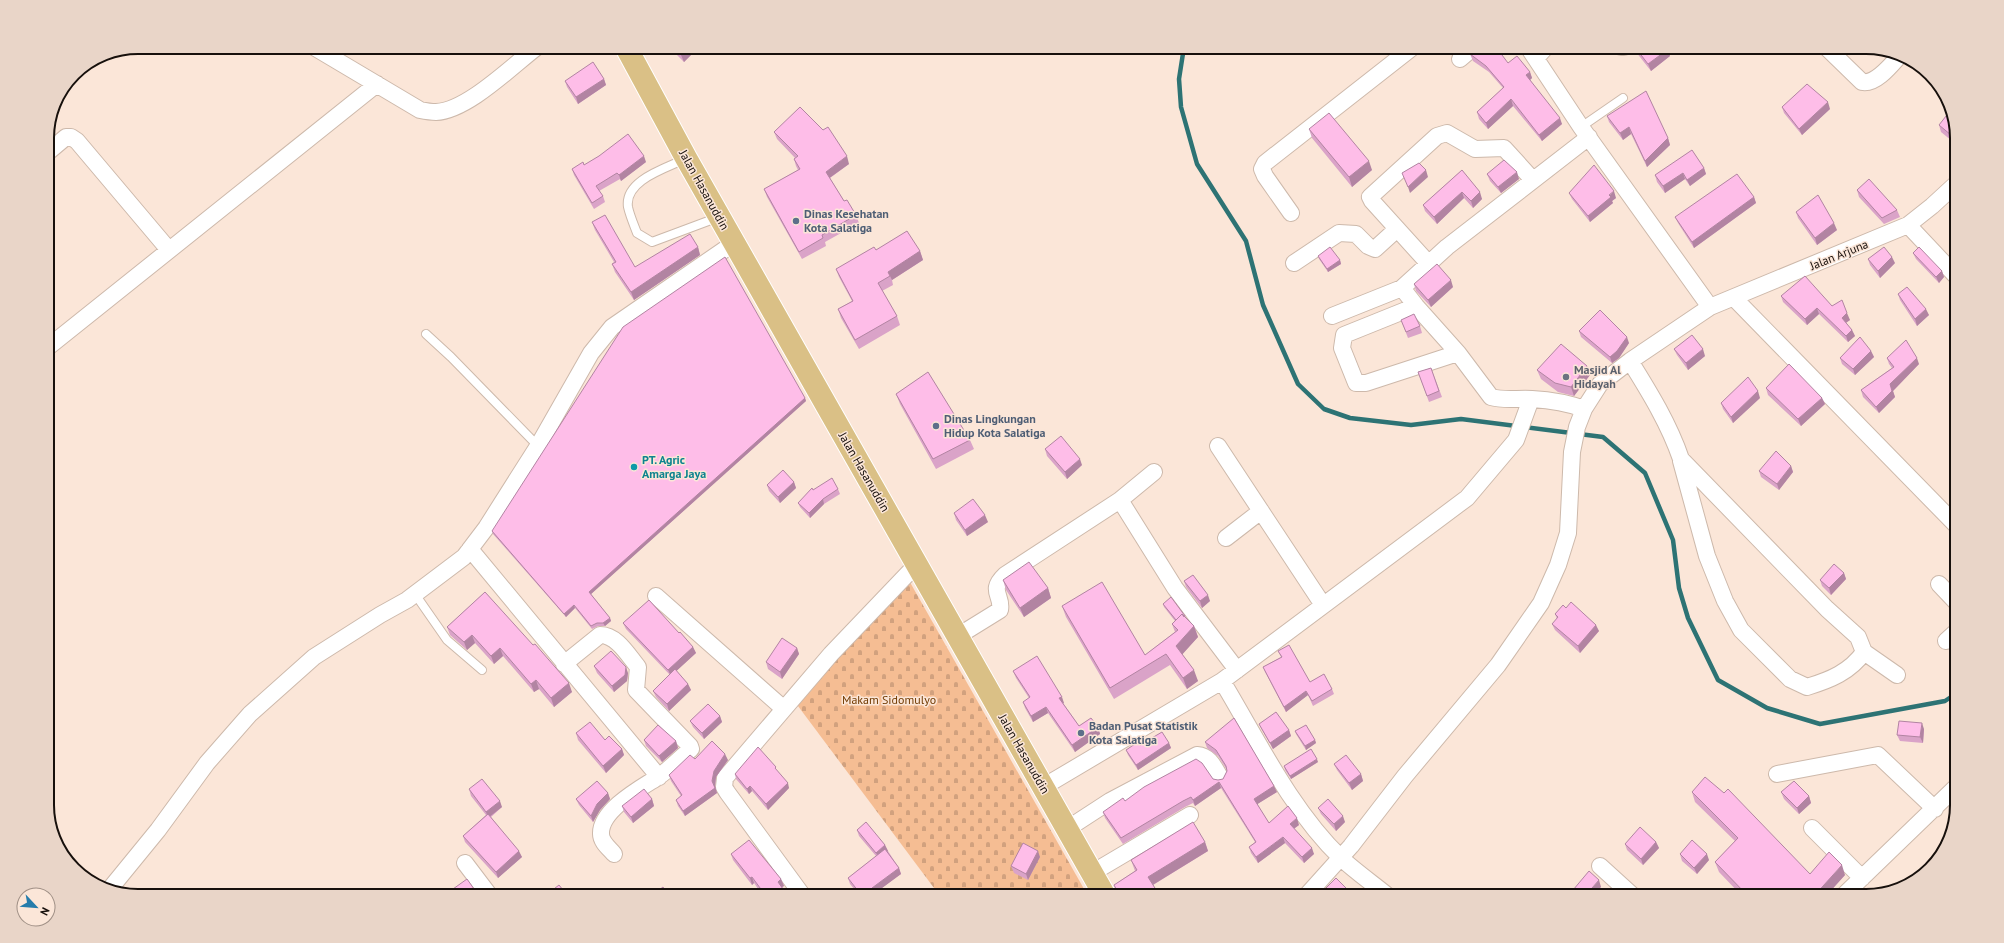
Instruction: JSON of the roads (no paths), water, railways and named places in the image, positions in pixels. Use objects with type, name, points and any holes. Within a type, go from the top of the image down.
[{"type":"main road","name":"Jalan Hasanuddin","points":[[630,54],[719,217],[1101,889]]},
{"type":"street","points":[[326,54],[420,110],[435,112],[458,107],[472,98],[528,54]]},
{"type":"street","points":[[1291,213],[1265,176],[1262,168],[1265,162],[1404,54]]},
{"type":"street","points":[[1460,60],[1466,54]]},
{"type":"street","points":[[1539,54],[1585,132],[1710,307]]},
{"type":"street","points":[[1833,54],[1862,82],[1867,83],[1873,81],[1896,59]]},
{"type":"street","points":[[54,342],[377,84]]},
{"type":"street","points":[[1332,316],[1402,288],[1447,247],[1533,180],[1585,132]]},
{"type":"street","points":[[1429,264],[1370,197],[1437,136],[1447,133],[1475,149],[1504,148],[1533,180]]},
{"type":"street","points":[[54,147],[66,137],[71,137],[77,142],[169,250]]},
{"type":"street","name":"Jalan Arjuna","points":[[1312,889],[1341,858],[1405,776],[1498,666],[1541,603],[1558,565],[1568,533],[1572,452],[1577,426],[1584,409],[1600,384],[1710,307],[1908,225],[1950,189]]},
{"type":"street","points":[[1908,225],[1950,270]]},
{"type":"street","points":[[1294,263],[1339,233],[1356,234],[1368,246],[1375,249],[1397,229]]},
{"type":"street","points":[[113,885],[158,830],[207,763],[250,714],[314,657],[415,594],[464,557],[486,528],[538,446],[591,353],[612,327],[734,242]]},
{"type":"street","points":[[1402,288],[1458,353],[1491,396],[1498,399],[1548,400],[1584,409]]},
{"type":"street","points":[[1734,298],[1950,519]]},
{"type":"street","points":[[1416,306],[1344,335],[1342,348],[1356,383],[1366,383],[1458,353]]},
{"type":"street","points":[[1630,362],[1657,406],[1673,436],[1707,556],[1724,601],[1741,630],[1790,679],[1807,687],[1833,679],[1856,662],[1864,652]]},
{"type":"street","points":[[1043,787],[1222,681],[1467,498],[1516,440],[1531,399]]},
{"type":"street","points":[[1218,446],[1324,605]]},
{"type":"street","points":[[1680,459],[1828,609],[1858,637],[1864,652],[1896,675]]},
{"type":"street","points":[[958,636],[1000,610],[996,589],[1000,580],[1005,575],[1120,500],[1154,472]]},
{"type":"street","points":[[1120,500],[1174,588],[1236,670]]},
{"type":"street","points":[[1226,538],[1261,511]]},
{"type":"street","points":[[470,549],[659,777]]},
{"type":"street","points":[[798,889],[724,787],[725,778],[831,654],[917,564]]},
{"type":"street","points":[[1939,584],[1950,596]]},
{"type":"street","points":[[656,596],[784,709]]},
{"type":"street","points":[[564,664],[600,635],[610,637],[619,644],[638,667],[636,690],[690,746],[691,749],[659,777],[632,792],[610,814],[602,827],[600,834],[602,841],[614,854]]},
{"type":"street","points":[[1222,681],[1285,786],[1311,823],[1341,858],[1379,889]]},
{"type":"street","points":[[1067,829],[1110,801],[1197,755],[1206,757],[1220,777]]},
{"type":"street","points":[[1776,774],[1878,755],[1935,809]]},
{"type":"street","points":[[1850,889],[1950,793]]},
{"type":"street","points":[[1092,873],[1190,815]]},
{"type":"street","points":[[1812,828],[1862,878]]},
{"type":"street","points":[[465,863],[485,889]]},
{"type":"street","points":[[1600,866],[1625,889]]},
{"type":"lane","points":[[1585,132],[1623,98]]},
{"type":"lane","points":[[686,158],[643,178],[631,190],[628,206],[637,233],[652,242],[719,217]]},
{"type":"lane","points":[[426,334],[468,374],[538,446]]},
{"type":"lane","points":[[415,594],[447,640],[482,670]]},
{"type":"waterway","points":[[1183,54],[1179,79],[1181,107],[1197,164],[1246,241],[1263,305],[1298,384],[1324,409],[1350,418],[1411,425],[1461,419],[1603,437],[1645,473],[1673,540],[1679,588],[1688,618],[1718,680],[1767,708],[1820,724],[1945,701],[1950,698]]},
{"type":"place","name":"Dinas Kesehatan Kota Salatiga","points":[[796,221]]},
{"type":"place","name":"Masjid Al Hidayah","points":[[1566,377]]},
{"type":"place","name":"Dinas Lingkungan Hidup Kota Salatiga","points":[[936,426]]},
{"type":"place","name":"PT. Agric Amarga Jaya","points":[[634,467]]},
{"type":"place","name":"Badan Pusat Statistik Kota Salatiga","points":[[1081,733]]},
{"type":"park label","name":"Makam Sidomulyo","points":[[889,700]]}]
